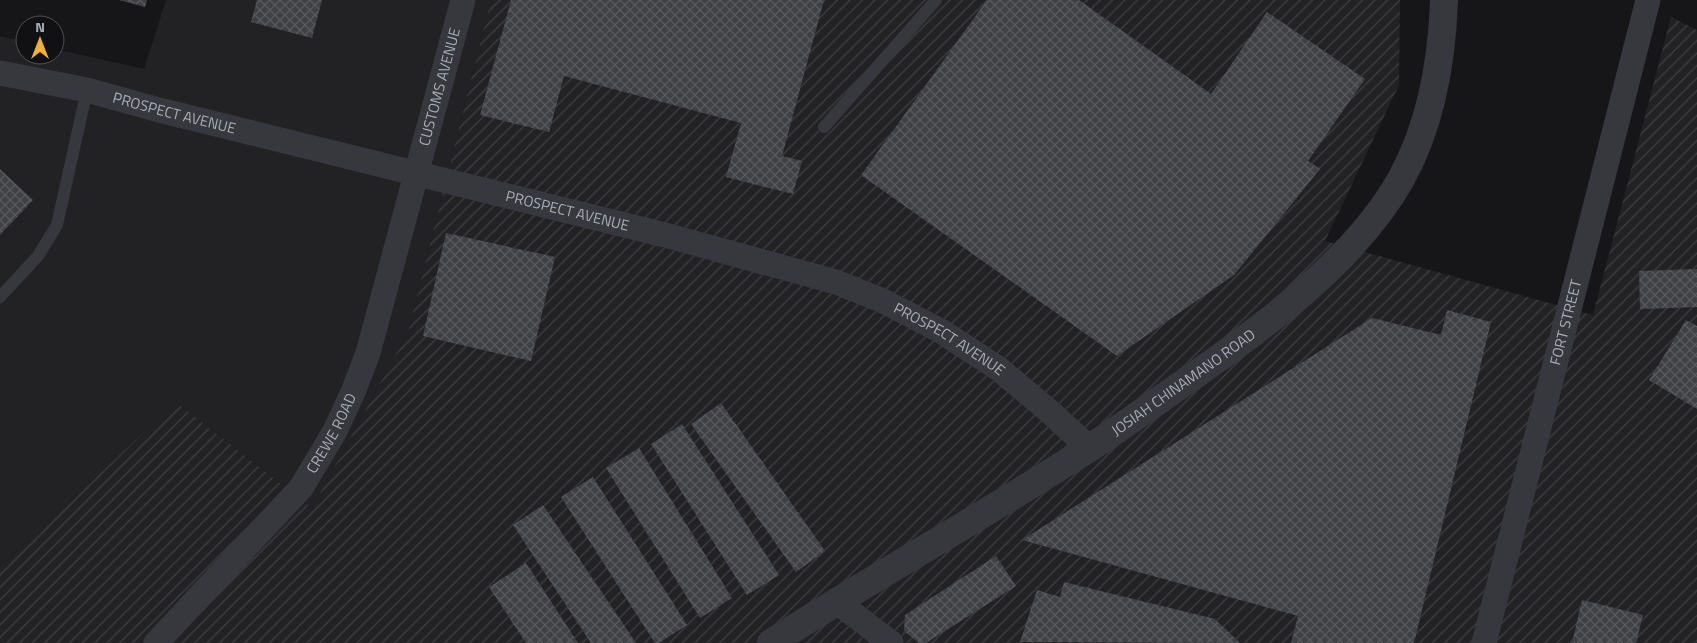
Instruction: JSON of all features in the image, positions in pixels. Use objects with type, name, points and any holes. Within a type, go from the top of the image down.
[{"type":"street","name":"CUSTOMS AVENUE","points":[[416,174],[464,0]]},
{"type":"street","name":"JOSIAH CHINAMANO ROAD","points":[[771,643],[836,601],[1089,448],[1235,347],[1264,324],[1351,247],[1376,216],[1401,179],[1428,111],[1442,46],[1444,0]]},
{"type":"street","name":"FORT STREET","points":[[1484,643],[1648,0]]},
{"type":"street","name":"PROSPECT AVENUE","points":[[0,73],[87,90],[782,265],[836,282],[881,300],[941,331],[999,370],[1049,411],[1089,448]]},
{"type":"street","name":"CREWE ROAD","points":[[156,643],[301,488],[317,464],[353,392],[368,353],[416,174]]},
{"type":"street","points":[[836,601],[891,643]]},
{"type":"lane","points":[[824,127],[936,0]]},
{"type":"lane","points":[[0,296],[38,256],[57,225],[87,90]]},
{"type":"shaded area","points":[[166,0],[491,0],[408,332],[312,508],[176,402],[0,567],[0,36],[15,40],[15,65],[65,65],[65,51],[144,69]]},
{"type":"shaded area","points":[[491,0],[1400,0],[1399,85],[1325,241],[1593,315],[1671,17],[1697,30],[1697,643],[0,643],[0,567],[176,402],[312,508],[408,332]]},
{"type":"building","points":[[119,0],[147,0],[145,7]]},
{"type":"building","points":[[257,0],[322,0],[312,38],[251,22]]},
{"type":"building","points":[[511,0],[824,0],[782,156],[802,161],[793,194],[726,177],[741,123],[564,76],[549,132],[480,115]]},
{"type":"building","points":[[987,0],[1079,0],[1211,94],[1267,12],[1365,79],[1308,161],[1320,169],[1234,275],[1117,356],[861,175]]},
{"type":"building","points":[[0,169],[33,200],[0,235]]},
{"type":"building","points":[[446,233],[555,257],[531,361],[423,336]]},
{"type":"building","points":[[1697,269],[1697,307],[1640,309],[1639,271]]},
{"type":"building","points":[[1447,310],[1491,322],[1414,643],[1291,643],[1298,616],[1022,540],[1372,318],[1441,335]]},
{"type":"building","points":[[1686,320],[1697,326],[1697,409],[1649,380]]},
{"type":"building","points":[[721,403],[825,551],[796,572],[691,424]]},
{"type":"building","points":[[682,424],[779,575],[747,595],[651,444]]},
{"type":"building","points":[[639,448],[732,598],[700,618],[606,468]]},
{"type":"building","points":[[593,477],[687,625],[659,643],[655,643],[561,497]]},
{"type":"building","points":[[543,505],[636,643],[591,643],[513,525]]},
{"type":"building","points":[[996,556],[1016,586],[926,643],[919,643],[904,631],[905,615]]},
{"type":"building","points":[[526,563],[578,643],[526,643],[489,587]]},
{"type":"building","points":[[1064,582],[1215,619],[1240,643],[1020,642],[1037,590],[1060,597]]},
{"type":"building","points":[[1582,600],[1643,615],[1636,643],[1572,643]]}]
